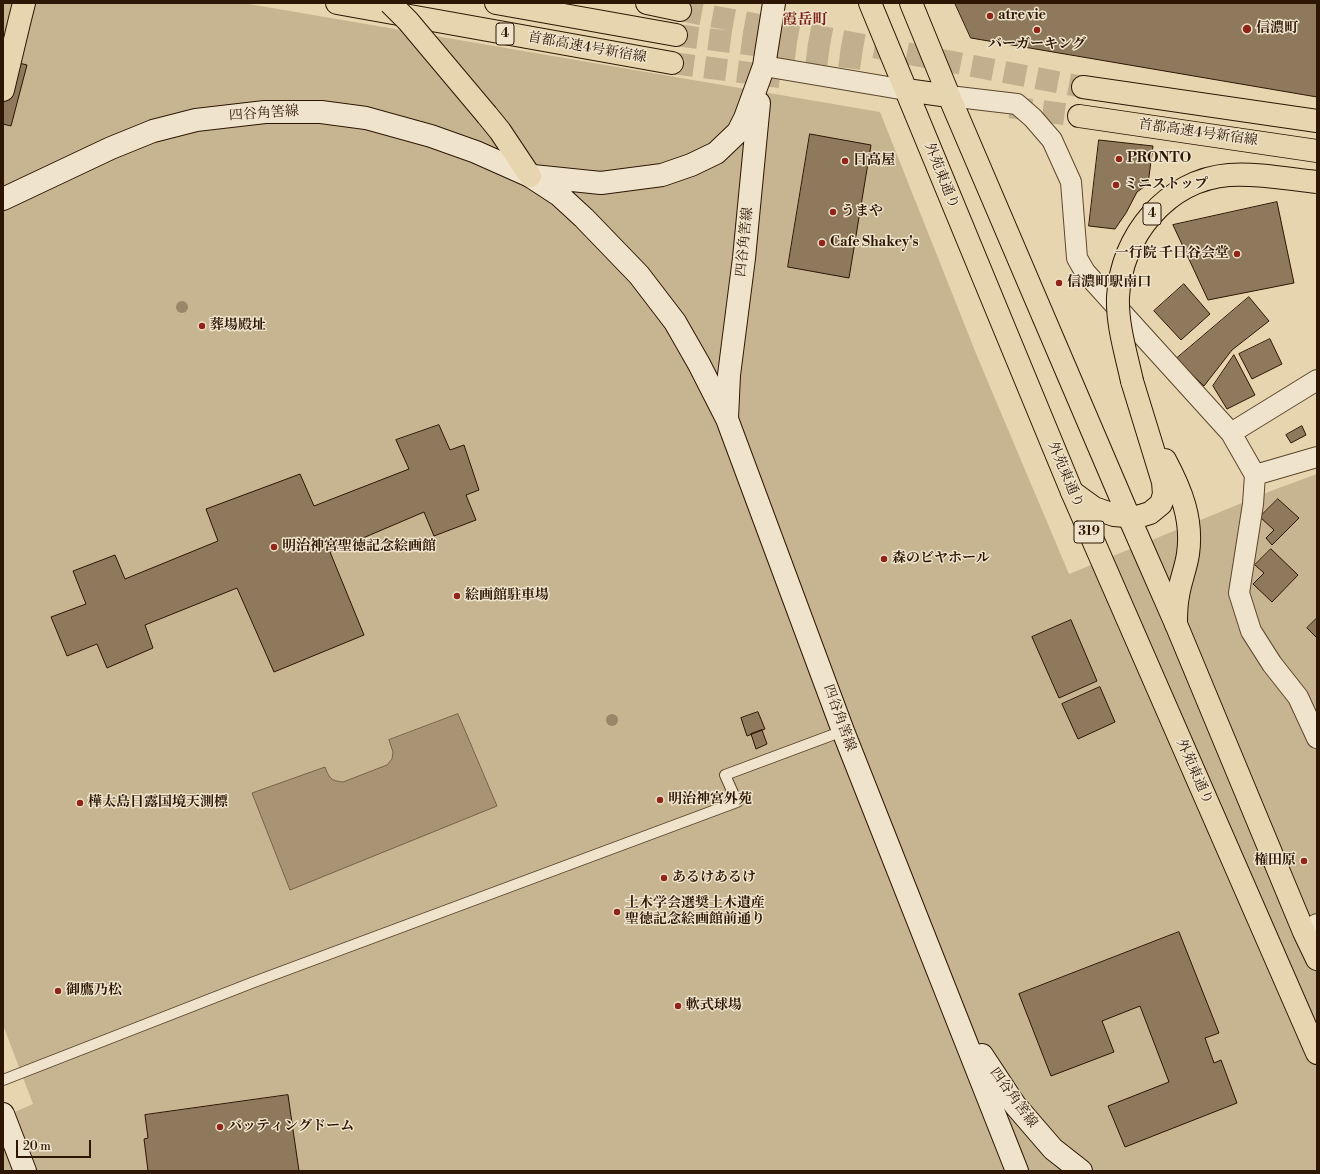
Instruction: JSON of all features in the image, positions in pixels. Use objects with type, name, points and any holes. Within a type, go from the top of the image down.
[{"type":"main road","name":"首都高速4号新宿線","points":[[338,3],[672,63]]},
{"type":"main road","points":[[390,3],[408,21],[500,131],[530,176]]},
{"type":"main road","name":"首都高速4号新宿線","points":[[496,3],[676,35]]},
{"type":"main road","points":[[647,3],[680,10]]},
{"type":"main road","name":"四谷角筈線","points":[[727,419],[729,375],[744,258],[752,167],[764,66],[774,3]]},
{"type":"main road","name":"外苑東通り","points":[[871,5],[1072,492],[1317,1053]]},
{"type":"main road","points":[[913,8],[949,96],[1129,517],[1311,928],[1317,959]]},
{"type":"main road","points":[[3,90],[22,13]]},
{"type":"main road","name":"四谷角筈線","points":[[530,176],[602,183],[662,175],[691,165],[716,153],[738,132],[745,118],[764,66]]},
{"type":"main road","name":"首都高速4号新宿線","points":[[1083,87],[1317,121]]},
{"type":"main road","points":[[906,90],[949,96]]},
{"type":"main road","name":"四谷角筈線","points":[[3,199],[153,130],[196,120],[265,112],[320,112],[366,118],[431,136],[476,152],[530,176],[559,195],[584,218],[639,275],[675,322],[699,364],[727,419],[843,731],[1017,1171]]},
{"type":"main road","name":"首都高速4号新宿線","points":[[1079,116],[1317,150]]},
{"type":"main road","name":"4","points":[[1072,492],[1094,508],[1114,515],[1129,517],[1137,517],[1150,513],[1161,504],[1164,494],[1163,482],[1132,381],[1119,317],[1118,298],[1120,279],[1125,260],[1133,241],[1144,224],[1161,204],[1181,190],[1203,180],[1228,175],[1253,175],[1317,182]]},
{"type":"main road","name":"4","points":[[1146,424],[1177,481],[1186,508],[1189,537],[1188,553],[1178,596],[1176,624]]},
{"type":"main road","name":"四谷角筈線","points":[[956,1015],[1014,1105],[1053,1149],[1080,1171]]},
{"type":"main road","points":[[3,1114],[25,1171]]},
{"type":"street","points":[[764,66],[906,90]]},
{"type":"street","points":[[949,96],[1017,104],[1033,118],[1052,140],[1072,182],[1077,258],[1085,272],[1231,433],[1255,475],[1253,504],[1239,593],[1251,631],[1272,664],[1298,697],[1317,738]]},
{"type":"street","points":[[1231,433],[1317,380]]},
{"type":"street","points":[[1255,475],[1317,457]]},
{"type":"lane","points":[[3,1080],[254,982],[737,802],[726,775],[843,731]]},
{"type":"shaded area","name":"明治神宮外苑","points":[[3,3],[243,3],[880,112],[977,356],[1069,574],[1276,489],[1317,474],[1317,1171],[3,1171],[3,1117],[33,1104],[3,1025]]},
{"type":"shaded area","points":[[458,714],[497,806],[290,890],[252,793],[325,767],[331,778],[335,781],[343,782],[387,765],[392,759],[393,752],[389,740]]},
{"type":"building","name":"信濃町","points":[[955,3],[1317,3],[1317,97],[971,38]]},
{"type":"building","points":[[3,59],[27,65],[11,126],[3,124]]},
{"type":"building","points":[[810,134],[871,145],[849,278],[788,267]]},
{"type":"building","points":[[1099,140],[1153,146],[1148,184],[1137,192],[1126,213],[1115,229],[1089,226]]},
{"type":"building","name":"一行院 千日谷会堂","points":[[1277,202],[1294,283],[1208,300],[1173,225]]},
{"type":"building","points":[[1184,284],[1210,314],[1181,340],[1154,311]]},
{"type":"building","points":[[1249,297],[1269,321],[1232,350],[1204,386],[1176,359]]},
{"type":"building","points":[[1270,339],[1282,364],[1252,379],[1239,354]]},
{"type":"building","points":[[1234,355],[1255,395],[1227,409],[1213,386]]},
{"type":"building","name":"明治神宮聖徳記念絵画館","points":[[439,425],[450,450],[464,445],[479,490],[466,495],[476,520],[434,536],[424,512],[330,552],[364,635],[274,672],[237,588],[145,625],[153,648],[107,668],[97,644],[67,656],[51,617],[86,604],[73,571],[115,555],[125,579],[218,541],[206,509],[300,474],[314,506],[409,469],[396,440]]},
{"type":"building","points":[[1302,426],[1306,435],[1291,443],[1286,435]]},
{"type":"building","points":[[1278,499],[1299,518],[1272,545],[1266,538],[1274,530],[1260,517]]},
{"type":"building","points":[[1271,549],[1298,575],[1272,602],[1253,584],[1264,573],[1255,565]]},
{"type":"building","points":[[1317,618],[1317,638],[1307,628]]},
{"type":"building","points":[[1071,620],[1097,681],[1059,698],[1032,637]]},
{"type":"building","points":[[1100,687],[1115,722],[1078,739],[1062,704]]},
{"type":"building","points":[[758,712],[765,729],[747,736],[741,718]]},
{"type":"building","points":[[762,730],[767,744],[756,749],[751,734]]},
{"type":"building","points":[[1179,932],[1219,1033],[1205,1038],[1214,1063],[1221,1060],[1237,1103],[1125,1147],[1108,1106],[1169,1082],[1140,1006],[1102,1021],[1114,1052],[1051,1076],[1019,994]]},
{"type":"building","name":"バッティングドーム","points":[[288,1095],[299,1171],[148,1171],[144,1139],[148,1138],[145,1115]]},
{"type":"tunnel","points":[[680,10],[1083,87]]},
{"type":"tunnel","points":[[676,35],[863,59]]},
{"type":"tunnel","points":[[672,63],[780,77]]},
{"type":"tunnel","points":[[1010,107],[1079,116]]},
{"type":"place","name":"atre vie","points":[[990,16]]},
{"type":"place","name":"信濃町","points":[[1247,29]]},
{"type":"place","name":"バーガーキング","points":[[1037,30]]},
{"type":"place","name":"PRONTO","points":[[1119,159]]},
{"type":"place","name":"日高屋","points":[[845,161]]},
{"type":"place","name":"ミニストップ","points":[[1116,185]]},
{"type":"place","name":"うまや","points":[[833,212]]},
{"type":"place","name":"Cafe Shakey's","points":[[822,243]]},
{"type":"place","name":"一行院 千日谷会堂","points":[[1237,254]]},
{"type":"place","name":"信濃町駅南口","points":[[1059,283]]},
{"type":"place","name":"葬場殿址","points":[[202,326]]},
{"type":"place","name":"明治神宮聖徳記念絵画館","points":[[274,547]]},
{"type":"place","name":"森のビヤホール","points":[[884,559]]},
{"type":"place","name":"絵画館駐車場","points":[[457,596]]},
{"type":"place","name":"明治神宮外苑","points":[[660,800]]},
{"type":"place","name":"樺太島日露国境天測標","points":[[80,803]]},
{"type":"place","name":"権田原","points":[[1304,861]]},
{"type":"place","name":"あるけあるけ","points":[[664,878]]},
{"type":"place","name":"土木学会選奨土木遺産 聖徳記念絵画館前通り","points":[[617,912]]},
{"type":"place","name":"御鷹乃松","points":[[58,991]]},
{"type":"place","name":"軟式球場","points":[[678,1006]]},
{"type":"place","name":"バッティングドーム","points":[[220,1127]]},
{"type":"district","name":"霞岳町","points":[[805,20]]}]
